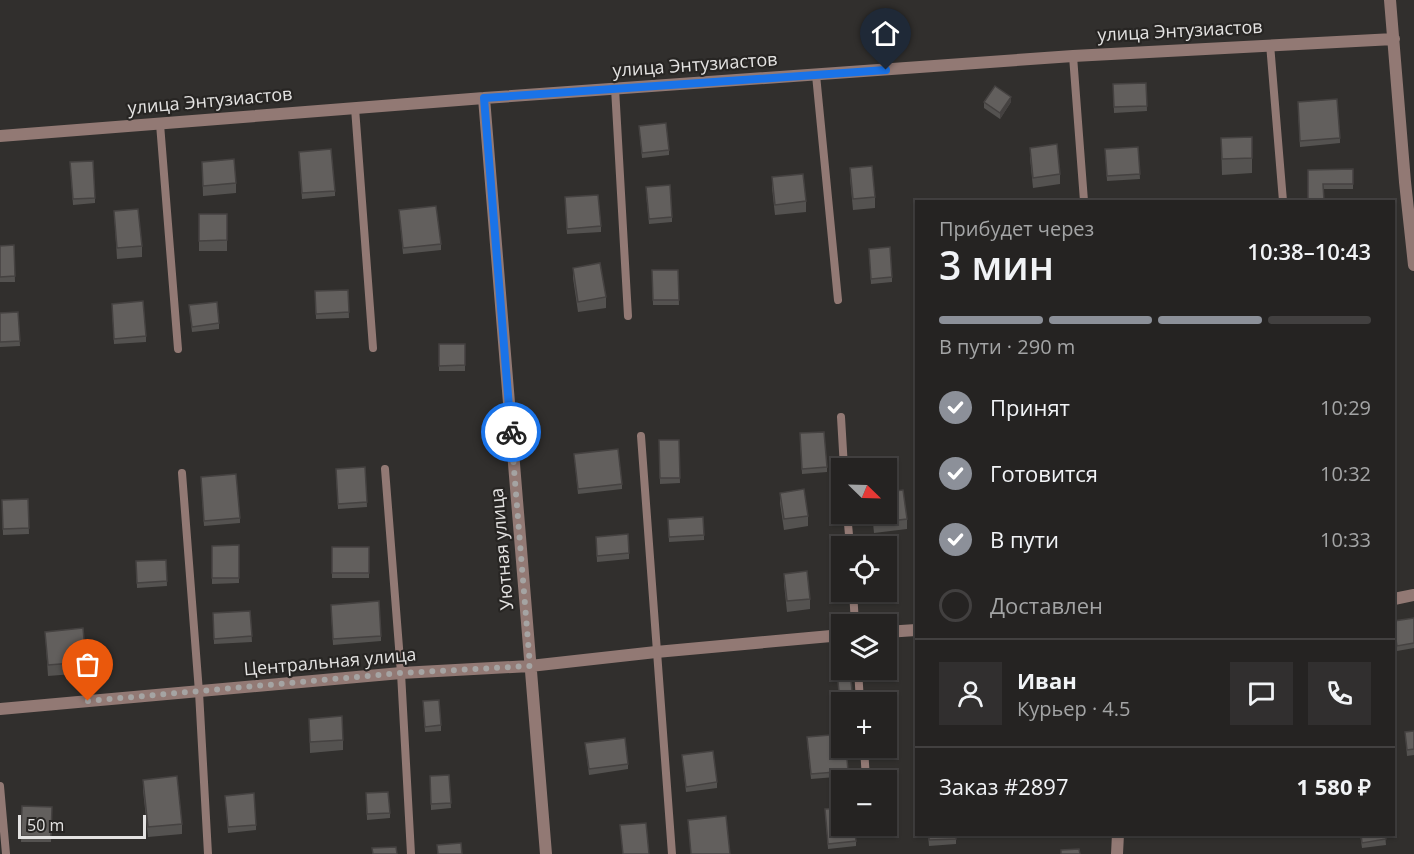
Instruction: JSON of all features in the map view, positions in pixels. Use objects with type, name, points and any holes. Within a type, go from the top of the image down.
[{"type":"street","points":[[1390,0],[1409,182],[1414,265]]},
{"type":"street","name":"улица Энтузиастов","points":[[0,136],[615,88],[1073,56],[1394,39]]},
{"type":"street","name":"Уютная улица","points":[[484,98],[546,854]]},
{"type":"street","points":[[1395,599],[1414,595]]},
{"type":"street","points":[[897,631],[915,630]]},
{"type":"street","name":"Центральная улица","points":[[0,709],[401,673],[530,666],[831,636]]},
{"type":"street","points":[[1117,854],[1118,836]]},
{"type":"lane","points":[[1270,44],[1283,200]]},
{"type":"lane","points":[[1073,56],[1084,200]]},
{"type":"lane","points":[[816,75],[838,300]]},
{"type":"lane","points":[[615,88],[628,316]]},
{"type":"lane","points":[[355,108],[373,348]]},
{"type":"lane","points":[[160,124],[178,349]]},
{"type":"lane","points":[[841,417],[843,458]]},
{"type":"lane","points":[[641,436],[672,854]]},
{"type":"lane","points":[[385,469],[401,673],[411,854]]},
{"type":"lane","points":[[182,473],[199,692],[208,854]]},
{"type":"lane","points":[[0,786],[6,854]]},
{"type":"building","points":[[1146,83],[1147,106],[1114,107],[1113,84]]},
{"type":"building","points":[[995,86],[1011,97],[1000,113],[984,102]]},
{"type":"building","points":[[1337,99],[1340,138],[1300,141],[1298,102]]},
{"type":"building","points":[[666,123],[669,150],[642,153],[639,126]]},
{"type":"building","points":[[1252,137],[1252,158],[1222,159],[1221,138]]},
{"type":"building","points":[[1057,144],[1060,174],[1033,178],[1030,148]]},
{"type":"building","points":[[1138,147],[1140,174],[1107,176],[1105,149]]},
{"type":"building","points":[[331,149],[335,191],[302,193],[299,152]]},
{"type":"building","points":[[234,159],[236,183],[203,186],[202,162]]},
{"type":"building","points":[[93,161],[95,198],[73,199],[70,162]]},
{"type":"building","points":[[872,166],[875,197],[853,199],[850,168]]},
{"type":"building","points":[[1353,169],[1353,184],[1323,184],[1324,200],[1308,200],[1308,170]]},
{"type":"building","points":[[803,174],[806,201],[775,205],[772,177]]},
{"type":"building","points":[[670,185],[672,217],[649,219],[646,187]]},
{"type":"building","points":[[598,195],[601,226],[567,229],[565,197]]},
{"type":"building","points":[[436,206],[441,244],[403,248],[399,210]]},
{"type":"building","points":[[138,209],[142,246],[117,248],[114,211]]},
{"type":"building","points":[[199,214],[227,214],[227,240],[199,241]]},
{"type":"building","points":[[14,245],[15,276],[0,277],[0,246]]},
{"type":"building","points":[[890,247],[892,277],[871,279],[869,249]]},
{"type":"building","points":[[600,263],[606,297],[578,302],[573,268]]},
{"type":"building","points":[[652,270],[678,270],[679,300],[653,300]]},
{"type":"building","points":[[348,290],[349,312],[316,314],[315,291]]},
{"type":"building","points":[[143,301],[146,336],[114,339],[112,304]]},
{"type":"building","points":[[217,302],[219,323],[192,327],[189,305]]},
{"type":"building","points":[[18,312],[20,341],[0,342],[0,313]]},
{"type":"building","points":[[439,344],[465,344],[465,365],[439,366]]},
{"type":"building","points":[[824,432],[827,467],[802,469],[800,433]]},
{"type":"building","points":[[659,440],[679,440],[680,478],[660,478]]},
{"type":"building","points":[[618,449],[622,484],[578,489],[574,454]]},
{"type":"building","points":[[365,467],[367,502],[338,504],[336,469]]},
{"type":"building","points":[[236,474],[240,518],[204,521],[201,477]]},
{"type":"building","points":[[804,489],[808,516],[784,519],[780,493]]},
{"type":"building","points":[[903,490],[907,519],[897,520],[897,491]]},
{"type":"building","points":[[28,499],[29,528],[3,529],[2,500]]},
{"type":"building","points":[[703,517],[704,535],[669,537],[668,519]]},
{"type":"building","points":[[628,534],[629,553],[597,556],[596,537]]},
{"type":"building","points":[[239,545],[239,578],[212,578],[212,546]]},
{"type":"building","points":[[332,547],[369,547],[369,573],[332,573]]},
{"type":"building","points":[[166,560],[167,581],[137,583],[136,561]]},
{"type":"building","points":[[807,571],[810,599],[787,601],[784,574]]},
{"type":"building","points":[[379,601],[381,636],[333,639],[331,605]]},
{"type":"building","points":[[250,611],[252,636],[214,639],[213,613]]},
{"type":"building","points":[[1414,618],[1414,643],[1397,646],[1395,621]]},
{"type":"building","points":[[83,628],[86,662],[48,665],[45,632]]},
{"type":"building","points":[[838,680],[851,680],[852,692],[839,692]]},
{"type":"building","points":[[439,700],[441,725],[425,727],[423,701]]},
{"type":"building","points":[[342,716],[343,740],[310,742],[309,719]]},
{"type":"building","points":[[1414,731],[1414,749],[1407,750],[1405,732]]},
{"type":"building","points":[[831,735],[831,758],[847,758],[848,770],[831,770],[831,772],[811,774],[807,737]]},
{"type":"building","points":[[625,738],[628,764],[589,769],[585,743]]},
{"type":"building","points":[[713,751],[717,782],[686,787],[682,755]]},
{"type":"building","points":[[449,775],[451,803],[431,804],[430,776]]},
{"type":"building","points":[[177,776],[182,824],[148,827],[143,780]]},
{"type":"building","points":[[388,792],[390,813],[367,814],[366,793]]},
{"type":"building","points":[[254,793],[256,825],[228,827],[225,796]]},
{"type":"building","points":[[22,806],[52,807],[51,837],[21,836]]},
{"type":"building","points":[[825,809],[831,809],[831,836],[855,836],[856,841],[828,844]]},
{"type":"building","points":[[726,816],[730,854],[691,854],[688,820]]},
{"type":"building","points":[[646,823],[649,854],[623,854],[620,825]]},
{"type":"building","points":[[929,836],[956,836],[956,839],[929,840]]},
{"type":"building","points":[[1361,836],[1385,836],[1386,839],[1362,843]]},
{"type":"building","points":[[461,843],[462,854],[438,854],[437,845]]},
{"type":"building","points":[[396,847],[397,854],[373,854],[372,848]]},
{"type":"building","points":[[1079,849],[1080,854],[1061,854],[1061,850]]},
{"type":"way so far","points":[[88,701],[401,673],[530,666],[511,432]]},
{"type":"route","points":[[511,432],[484,98],[886,70]]}]
